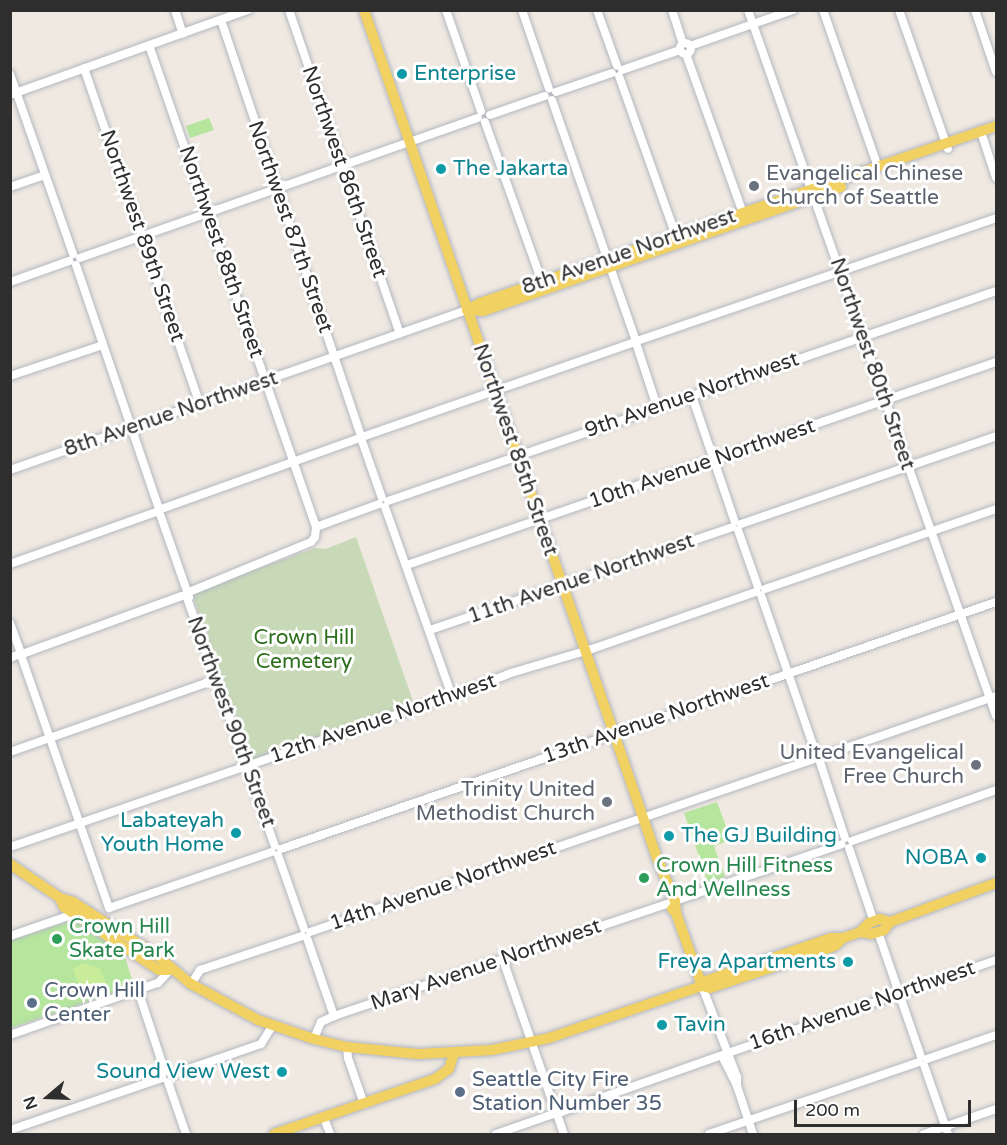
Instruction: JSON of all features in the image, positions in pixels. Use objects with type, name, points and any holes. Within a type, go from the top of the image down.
[{"type":"main road","name":"Northwest 85th Street","points":[[364,10],[702,986]]},
{"type":"main road","name":"8th Avenue Northwest","points":[[467,310],[542,282],[609,263],[947,147],[982,134],[996,126]]},
{"type":"main road","name":"8th Avenue Northwest","points":[[982,134],[996,132]]},
{"type":"main road","name":"8th Avenue Northwest","points":[[467,310],[483,311],[676,236],[743,213],[811,194],[878,167],[947,147]]},
{"type":"main road","points":[[10,864],[60,898],[70,900],[101,919],[161,959],[170,970],[190,984],[227,1005],[273,1025],[314,1039],[347,1047],[407,1054],[474,1052],[532,1042],[702,986],[708,980],[820,942],[860,932],[871,934],[876,927],[884,930],[890,922],[996,884]]},
{"type":"main road","points":[[60,898],[64,907],[159,970],[170,970]]},
{"type":"main road","points":[[702,986],[710,988],[805,956],[836,945],[843,938]]},
{"type":"main road","points":[[805,956],[805,952],[818,947],[820,942]]},
{"type":"main road","points":[[274,1134],[449,1074],[465,1056],[474,1052]]},
{"type":"main road","points":[[435,1079],[449,1070],[454,1053]]},
{"type":"street","points":[[175,10],[183,34]]},
{"type":"street","points":[[14,94],[248,10]]},
{"type":"street","name":"Northwest 86th Street","points":[[289,10],[400,334]]},
{"type":"street","points":[[446,10],[542,282]]},
{"type":"street","points":[[522,10],[657,407]]},
{"type":"street","points":[[597,10],[676,236]]},
{"type":"street","points":[[672,10],[743,213]]},
{"type":"street","name":"Northwest 80th Street","points":[[748,10],[960,613],[993,697],[996,716]]},
{"type":"street","points":[[10,282],[793,10]]},
{"type":"street","points":[[824,10],[878,167]]},
{"type":"street","points":[[899,10],[947,147]]},
{"type":"street","points":[[975,10],[996,72]]},
{"type":"street","name":"Northwest 87th Street","points":[[221,20],[361,437],[452,696]]},
{"type":"street","name":"Northwest 88th Street","points":[[149,45],[316,526]]},
{"type":"street","name":"Northwest 89th Street","points":[[84,68],[200,404]]},
{"type":"street","name":"Northwest 90th Street","points":[[10,74],[14,94],[45,175],[186,594],[334,1016]]},
{"type":"street","points":[[982,134],[996,178]]},
{"type":"street","points":[[10,187],[45,175]]},
{"type":"street","points":[[10,564],[494,389],[996,218]]},
{"type":"street","name":"9th Avenue Northwest","points":[[316,526],[996,291]]},
{"type":"street","name":"8th Avenue Northwest","points":[[10,470],[467,310]]},
{"type":"street","points":[[10,376],[103,345]]},
{"type":"street","name":"10th Avenue Northwest","points":[[407,566],[996,362]]},
{"type":"street","points":[[692,396],[947,1131]]},
{"type":"street","name":"11th Avenue Northwest","points":[[430,630],[996,436]]},
{"type":"street","name":"12th Avenue Northwest","points":[[10,847],[452,696],[512,673],[585,651],[996,509]]},
{"type":"street","points":[[19,655],[186,594],[311,542],[315,537],[316,526]]},
{"type":"street","name":"13th Avenue Northwest","points":[[110,908],[996,602]]},
{"type":"street","points":[[10,623],[19,655],[110,908],[101,919]]},
{"type":"street","points":[[10,752],[217,680]]},
{"type":"street","name":"14th Avenue Northwest","points":[[190,984],[200,970],[993,697]]},
{"type":"street","name":"Mary Avenue Northwest","points":[[314,1039],[321,1022],[334,1016],[674,906],[996,790]]},
{"type":"street","points":[[10,936],[71,912]]},
{"type":"street","points":[[503,960],[564,1134]]},
{"type":"street","name":"16th Avenue Northwest","points":[[496,1134],[996,960]]},
{"type":"street","points":[[10,1035],[161,982],[170,970]]},
{"type":"street","name":"Northwest 85th Street","points":[[702,986],[753,1134]]},
{"type":"street","points":[[138,990],[186,1134]]},
{"type":"street","points":[[10,1130],[261,1044],[273,1025]]},
{"type":"street","points":[[709,1134],[996,1035]]},
{"type":"street","points":[[347,1047],[348,1058],[364,1104]]},
{"type":"street","points":[[924,1134],[947,1131],[996,1109]]},
{"type":"street","points":[[324,1118],[330,1134]]},
{"type":"green space","points":[[209,118],[214,130],[190,138],[186,126]]},
{"type":"green space","name":"Crown Hill Cemetery","points":[[356,537],[414,704],[251,760],[192,593],[315,548],[326,549]]},
{"type":"green space","points":[[717,802],[731,840],[714,846],[725,877],[708,883],[684,813]]},
{"type":"green space","points":[[73,920],[124,954],[134,986],[11,1028],[10,941]]},
{"type":"green space","points":[[83,963],[100,968],[106,984],[84,992],[81,990],[73,969]]},
{"type":"place","name":"Enterprise","points":[[402,74]]},
{"type":"place","name":"The Jakarta","points":[[441,169]]},
{"type":"place","name":"Evangelical Chinese Church of Seattle","points":[[754,186]]},
{"type":"place","name":"United Evangelical Free Church","points":[[976,765]]},
{"type":"place","name":"Trinity United Methodist Church","points":[[607,802]]},
{"type":"place","name":"Labateyah Youth Home","points":[[236,833]]},
{"type":"place","name":"The GJ Building","points":[[669,836]]},
{"type":"place","name":"NOBA","points":[[981,858]]},
{"type":"place","name":"Crown Hill Fitness And Wellness","points":[[644,878]]},
{"type":"place","name":"Crown Hill Skate Park","points":[[57,939]]},
{"type":"place","name":"Freya Apartments","points":[[848,962]]},
{"type":"place","name":"Crown Hill Center","points":[[32,1003]]},
{"type":"place","name":"Tavin","points":[[662,1025]]},
{"type":"place","name":"Sound View West","points":[[282,1072]]},
{"type":"place","name":"Seattle City Fire Station Number 35","points":[[460,1092]]}]
